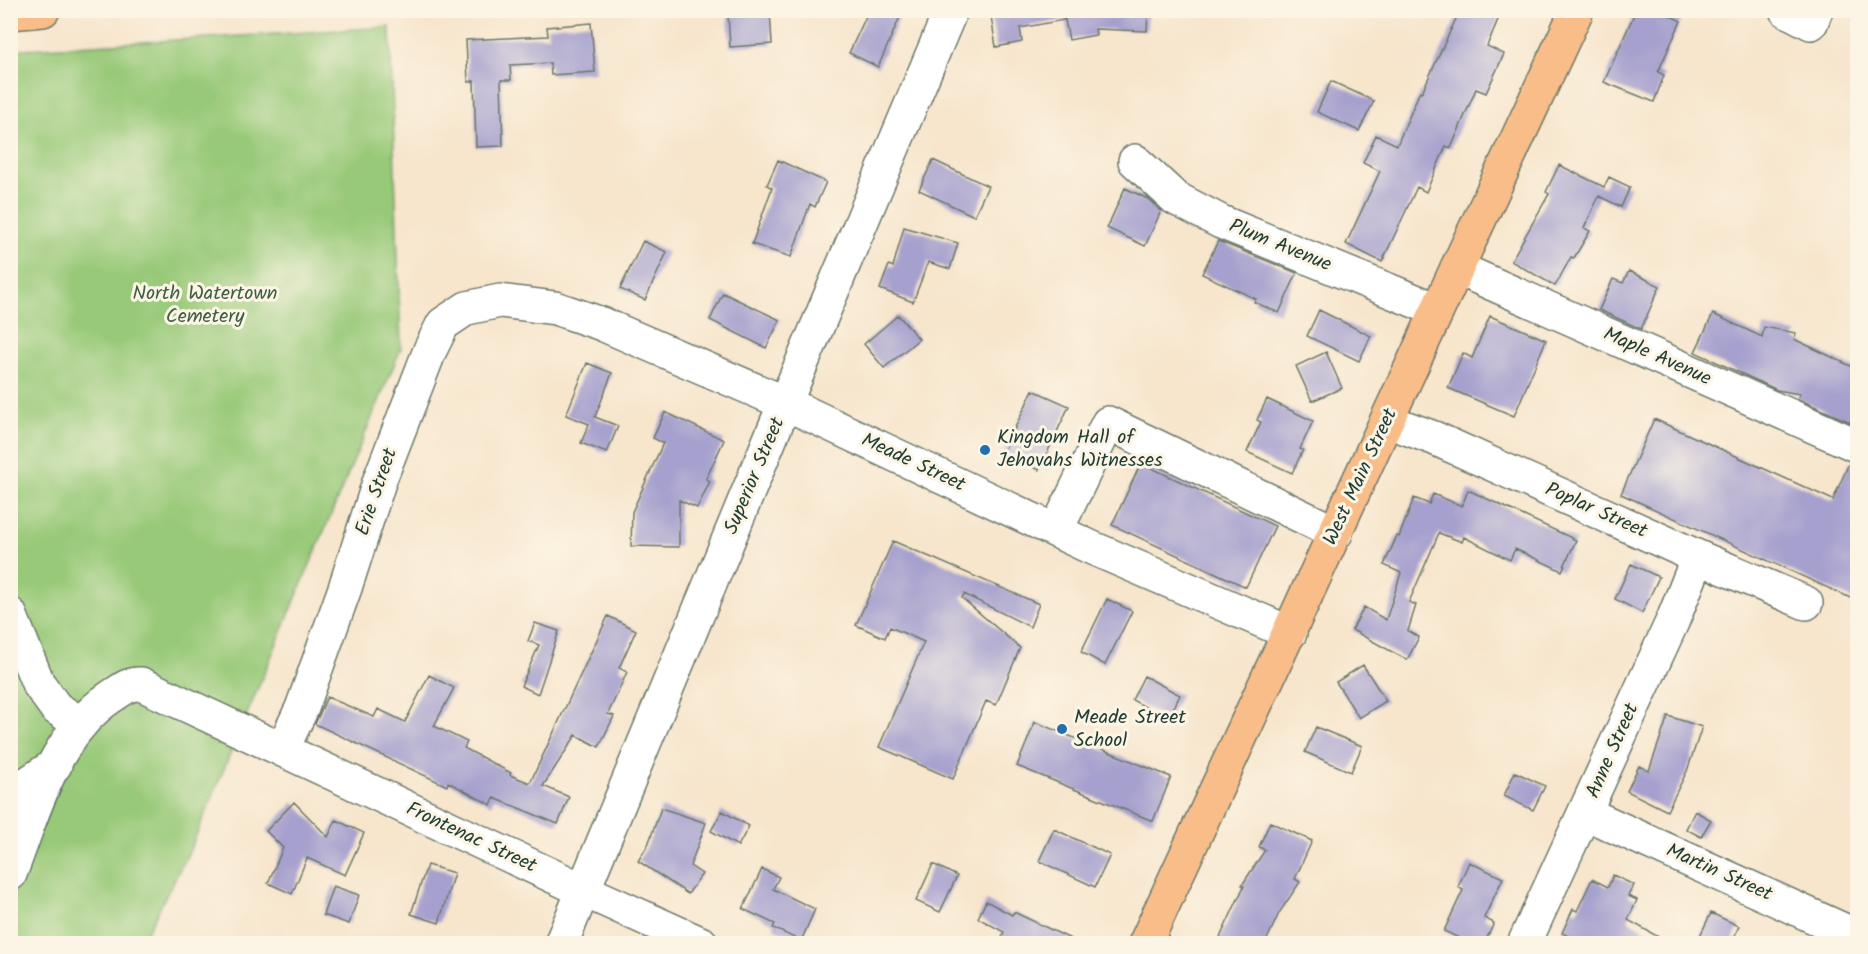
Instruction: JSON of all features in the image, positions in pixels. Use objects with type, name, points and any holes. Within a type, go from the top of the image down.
[{"type":"main road","points":[[10,13],[43,10]]},
{"type":"main road","name":"West Main Street","points":[[1145,944],[1577,10]]},
{"type":"street","name":"Superior Street","points":[[561,944],[951,10]]},
{"type":"street","points":[[1785,10],[1811,23],[1816,10]]},
{"type":"street","name":"Plum Avenue","points":[[1135,161],[1175,198],[1221,222],[1437,310]]},
{"type":"street","name":"Maple Avenue","points":[[1456,268],[1857,446]]},
{"type":"street","name":"Erie Street","points":[[282,750],[302,708],[380,479],[430,350],[443,324],[466,308],[501,301],[533,305]]},
{"type":"street","name":"Meade Street","points":[[533,305],[555,308],[602,324],[785,403],[1056,531],[1290,633]]},
{"type":"street","name":"Poplar Street","points":[[1387,422],[1434,438],[1806,603]]},
{"type":"street","points":[[1056,531],[1108,423],[1336,533]]},
{"type":"street","name":"Anne Street","points":[[1524,944],[1672,620],[1698,557]]},
{"type":"street","points":[[10,614],[38,683],[56,708],[81,724],[69,739],[47,780],[10,874]]},
{"type":"street","name":"Frontenac Street","points":[[81,724],[108,699],[131,683],[141,684],[702,944]]},
{"type":"street","points":[[10,795],[55,765]]},
{"type":"street","name":"Martin Street","points":[[1585,813],[1852,934]]},
{"type":"green space","name":"North Watertown Cemetery","points":[[390,27],[401,348],[189,852],[141,943],[11,944],[11,50]]},
{"type":"building","points":[[869,10],[903,10],[878,67],[849,53]]},
{"type":"building","points":[[990,10],[1063,10],[1064,20],[1020,28],[1022,42],[996,47]]},
{"type":"building","points":[[1063,10],[1148,10],[1147,31],[1095,29],[1096,35],[1069,40]]},
{"type":"building","points":[[1460,10],[1502,10],[1487,46],[1504,54],[1486,93],[1476,89],[1451,148],[1446,146],[1426,192],[1417,187],[1382,262],[1346,244],[1380,171],[1363,163],[1376,135],[1397,145],[1420,91],[1422,92]]},
{"type":"building","points":[[1636,10],[1659,10],[1681,21],[1658,72],[1664,75],[1654,102],[1604,82]]},
{"type":"building","points":[[770,12],[772,44],[730,47],[728,15]]},
{"type":"building","points":[[591,23],[595,72],[551,75],[550,63],[510,65],[511,80],[501,80],[503,146],[476,147],[474,81],[468,82],[466,40],[548,36],[547,27]]},
{"type":"building","points":[[1331,81],[1374,101],[1359,131],[1317,112]]},
{"type":"building","points":[[778,160],[826,182],[815,207],[810,204],[791,257],[752,244],[772,188],[767,185]]},
{"type":"building","points":[[933,160],[988,186],[974,216],[919,190]]},
{"type":"building","points":[[1559,165],[1604,187],[1609,177],[1630,187],[1621,207],[1599,196],[1584,228],[1590,231],[1574,258],[1571,257],[1555,286],[1511,261],[1549,194],[1546,192]]},
{"type":"building","points":[[1125,188],[1148,199],[1161,211],[1145,246],[1107,228]]},
{"type":"building","points":[[904,227],[958,243],[950,269],[928,262],[913,302],[880,289],[889,265],[893,267]]},
{"type":"building","points":[[643,241],[667,252],[645,300],[620,289]]},
{"type":"building","points":[[1218,241],[1297,273],[1279,313],[1254,302],[1256,299],[1202,274]]},
{"type":"building","points":[[1629,271],[1660,286],[1641,329],[1599,310],[1613,279],[1623,283]]},
{"type":"building","points":[[723,293],[780,320],[766,348],[710,320]]},
{"type":"building","points":[[1319,310],[1371,336],[1359,361],[1307,336]]},
{"type":"building","points":[[1713,314],[1762,337],[1764,327],[1796,333],[1794,339],[1857,369],[1857,425],[1798,399],[1800,394],[1777,390],[1695,352]]},
{"type":"building","points":[[898,315],[919,339],[884,368],[864,344]]},
{"type":"building","points":[[1490,316],[1546,340],[1514,416],[1448,388],[1463,353],[1472,358]]},
{"type":"building","points":[[1326,352],[1342,388],[1312,401],[1296,366]]},
{"type":"building","points":[[587,363],[612,373],[595,417],[618,426],[607,453],[581,443],[589,424],[566,415]]},
{"type":"building","points":[[1033,390],[1069,406],[1039,470],[1003,453]]},
{"type":"building","points":[[1267,399],[1313,421],[1292,473],[1247,452],[1261,422],[1257,420]]},
{"type":"building","points":[[665,412],[724,440],[706,479],[710,481],[697,508],[679,500],[679,547],[631,546],[632,512],[663,443],[653,438]]},
{"type":"building","points":[[1654,419],[1833,500],[1849,463],[1857,464],[1857,601],[1621,494]]},
{"type":"building","points":[[1141,463],[1275,526],[1246,587],[1112,525]]},
{"type":"building","points":[[1468,490],[1576,540],[1562,571],[1515,549],[1510,560],[1464,537],[1462,542],[1439,533],[1409,602],[1416,605],[1408,631],[1419,637],[1407,660],[1352,630],[1364,607],[1386,620],[1401,573],[1384,565],[1397,536],[1399,537],[1414,498],[1429,504],[1433,494],[1462,506]]},
{"type":"building","points":[[893,541],[1039,604],[1030,627],[964,594],[962,598],[1020,648],[996,705],[986,701],[953,779],[879,747],[924,642],[890,627],[885,638],[856,625]]},
{"type":"building","points":[[1631,564],[1659,577],[1642,613],[1615,599]]},
{"type":"building","points":[[1107,599],[1132,611],[1105,665],[1081,652]]},
{"type":"building","points":[[608,616],[636,630],[619,668],[627,672],[608,714],[614,716],[599,747],[576,735],[543,786],[569,797],[558,824],[494,798],[491,805],[448,782],[447,786],[315,724],[327,697],[374,717],[378,709],[405,722],[429,675],[454,688],[434,726],[467,742],[464,748],[511,773],[510,775],[530,783]]},
{"type":"building","points":[[535,623],[559,631],[538,694],[521,686],[539,645],[528,641]]},
{"type":"building","points":[[1363,665],[1386,701],[1359,718],[1336,682]]},
{"type":"building","points":[[1144,676],[1180,695],[1168,719],[1132,700]]},
{"type":"building","points":[[1668,716],[1702,727],[1687,771],[1667,811],[1627,791],[1639,766],[1649,771]]},
{"type":"building","points":[[1035,722],[1171,777],[1153,821],[1017,766]]},
{"type":"building","points":[[1316,727],[1362,746],[1351,772],[1305,752]]},
{"type":"building","points":[[1515,772],[1545,786],[1533,810],[1504,796]]},
{"type":"building","points":[[294,802],[328,837],[336,820],[364,833],[345,875],[307,858],[292,894],[268,883],[283,848],[266,831]]},
{"type":"building","points":[[661,808],[706,823],[690,866],[702,874],[688,894],[638,861],[648,845]]},
{"type":"building","points":[[722,811],[749,826],[738,846],[711,831]]},
{"type":"building","points":[[1695,811],[1711,820],[1701,837],[1686,829]]},
{"type":"building","points":[[1270,822],[1312,841],[1295,879],[1300,882],[1279,913],[1265,944],[1217,944],[1244,886],[1242,885],[1265,850],[1259,847]]},
{"type":"building","points":[[1054,829],[1110,855],[1095,887],[1039,861]]},
{"type":"building","points":[[1469,862],[1503,878],[1484,918],[1494,923],[1484,944],[1471,944],[1444,931],[1463,890],[1458,887]]},
{"type":"building","points":[[933,864],[957,876],[940,912],[916,901]]},
{"type":"building","points":[[427,865],[454,873],[439,923],[411,914]]},
{"type":"building","points":[[762,869],[779,877],[773,889],[815,909],[801,941],[773,928],[775,924],[743,909]]},
{"type":"building","points":[[1613,875],[1634,885],[1628,896],[1637,900],[1628,920],[1671,944],[1584,944],[1562,933],[1573,909],[1577,911],[1592,879],[1608,887]]},
{"type":"building","points":[[333,886],[359,895],[349,924],[323,915]]},
{"type":"building","points":[[986,901],[1012,915],[1014,912],[1081,944],[999,944],[1004,932],[978,918]]},
{"type":"building","points":[[1711,913],[1739,926],[1731,944],[1696,944]]},
{"type":"place","name":"Kingdom Hall of Jehovahs Witnesses","points":[[985,450]]},
{"type":"place","name":"Meade Street School","points":[[1062,729]]}]
